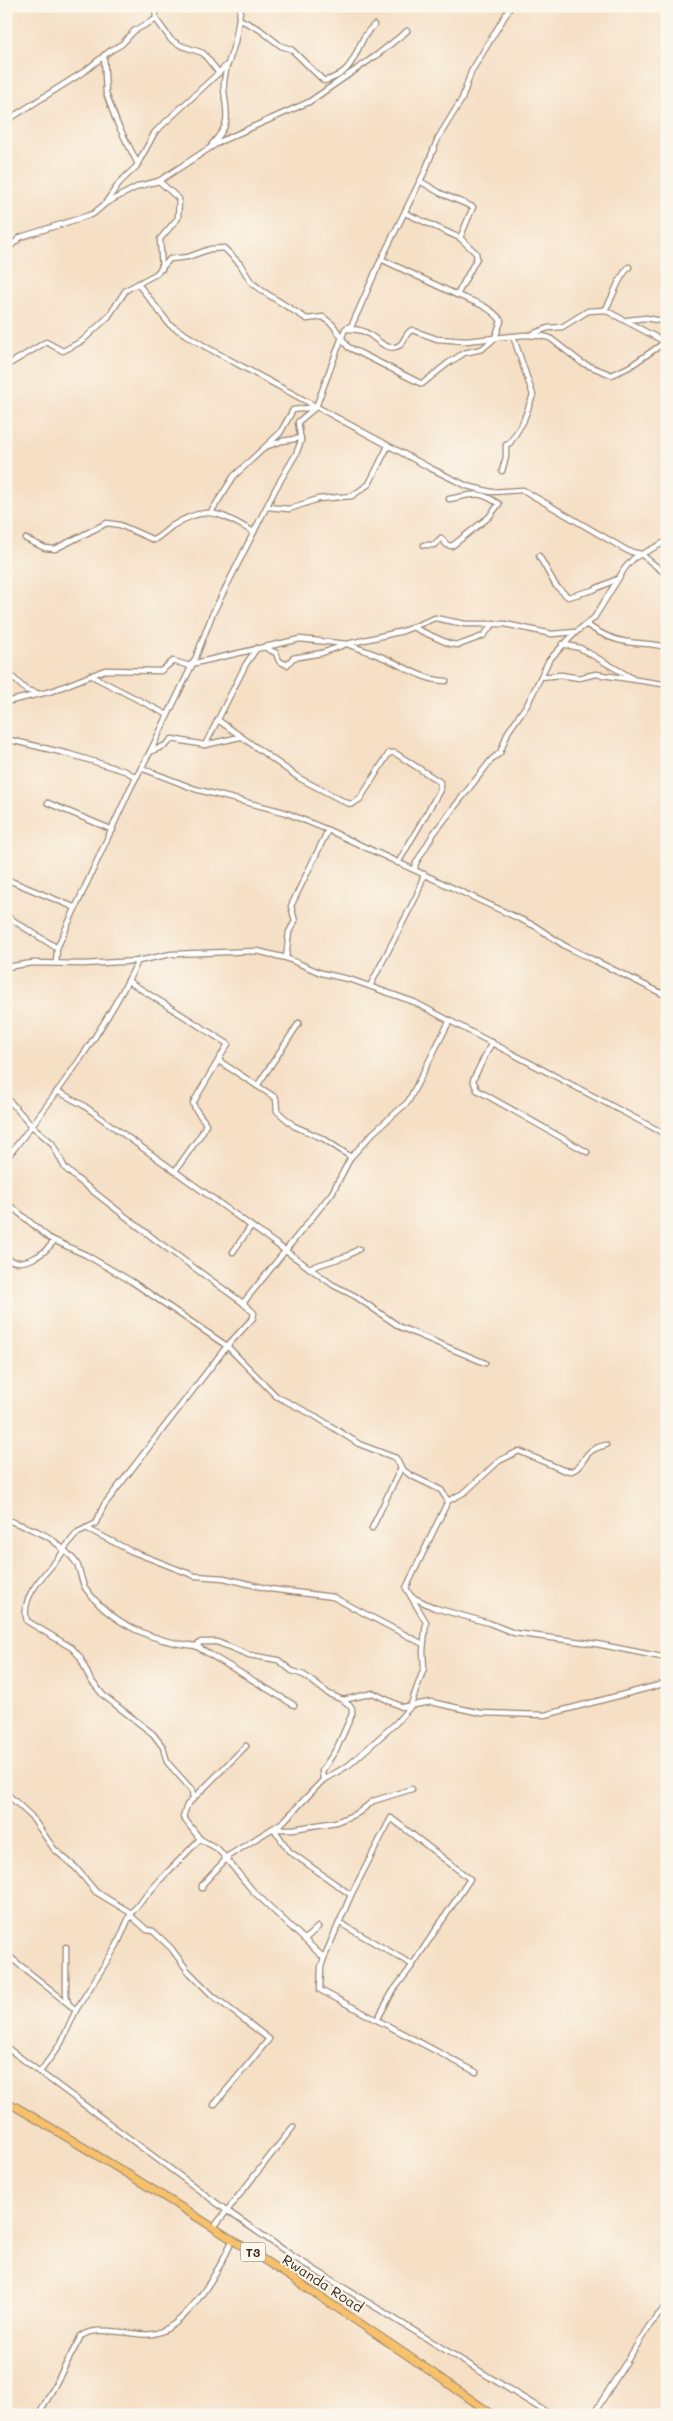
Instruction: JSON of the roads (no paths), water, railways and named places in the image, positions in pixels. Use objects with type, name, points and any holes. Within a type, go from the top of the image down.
[{"type":"highway","name":"Rwanda Road","points":[[6,2101],[233,2239],[352,2317],[493,2415]]},
{"type":"street","points":[[167,6],[155,9],[156,19],[172,40],[182,46],[203,53],[219,73]]},
{"type":"street","points":[[207,149],[223,132],[228,114],[223,86],[236,42],[241,6]]},
{"type":"street","points":[[344,329],[352,325],[381,259],[420,181],[438,138],[462,99],[467,79],[511,6]]},
{"type":"street","points":[[6,120],[85,71],[104,55],[122,44],[134,31],[156,19]]},
{"type":"street","points":[[239,19],[259,29],[281,46],[291,49],[324,81],[351,66],[364,35],[374,25]]},
{"type":"street","points":[[6,250],[21,237],[93,214],[106,203],[139,186],[159,181],[207,149],[309,102],[377,55],[407,31]]},
{"type":"street","points":[[104,55],[106,93],[117,123],[138,164]]},
{"type":"street","points":[[106,203],[120,182],[138,164],[155,132],[228,64]]},
{"type":"street","points":[[159,181],[179,199],[176,221],[160,240],[162,269]]},
{"type":"street","points":[[420,181],[440,193],[473,207],[460,238]]},
{"type":"street","points":[[405,213],[460,238],[476,253],[477,258],[457,295]]},
{"type":"street","points":[[6,366],[46,342],[63,351],[72,347],[108,317],[126,290],[162,269],[173,258],[188,257],[210,250],[226,248],[240,264],[251,282],[307,319],[323,317],[348,347],[422,384],[464,353],[482,349],[495,338],[501,321],[497,315],[381,259]]},
{"type":"street","points":[[605,310],[616,294],[622,274],[629,267]]},
{"type":"street","points":[[138,284],[170,324],[247,371],[468,486],[491,492],[523,490],[628,551],[641,554],[667,575]]},
{"type":"street","points":[[531,335],[548,328],[562,327],[588,311],[605,310],[627,320],[667,343]]},
{"type":"street","points":[[627,320],[646,318],[667,322]]},
{"type":"street","points":[[56,963],[57,948],[136,778],[168,715],[212,614],[268,507],[280,480],[296,454],[300,438],[298,422],[316,407],[344,329]]},
{"type":"street","points":[[344,329],[364,331],[382,345],[393,347],[400,344],[407,333],[412,330],[439,340],[448,338],[473,341],[531,335],[550,338],[582,363],[612,375],[629,367],[660,345],[667,343]]},
{"type":"street","points":[[502,472],[506,457],[506,445],[510,444],[523,422],[533,395],[513,336]]},
{"type":"street","points":[[211,512],[234,476],[280,433],[293,410],[316,407]]},
{"type":"street","points":[[267,447],[282,441],[300,438]]},
{"type":"street","points":[[268,507],[289,509],[318,499],[352,496],[369,484],[388,446]]},
{"type":"street","points":[[424,545],[434,545],[441,538],[452,546],[489,517],[498,504],[485,495],[478,494],[449,499]]},
{"type":"street","points":[[26,540],[45,548],[55,549],[63,547],[107,522],[120,525],[154,540],[182,521],[203,512],[211,512],[226,517],[254,532]]},
{"type":"street","points":[[415,869],[416,863],[434,833],[492,759],[500,753],[508,732],[528,703],[549,660],[562,644],[576,632],[587,626],[598,612],[625,568],[641,554],[667,541]]},
{"type":"street","points":[[539,556],[556,586],[568,598],[618,579]]},
{"type":"street","points":[[260,647],[276,653],[279,662],[287,666],[293,658],[322,653],[346,644],[412,627],[435,618],[464,624],[494,623],[552,634],[576,632]]},
{"type":"street","points":[[412,627],[455,646],[483,636],[494,623]]},
{"type":"street","points":[[587,626],[626,642],[650,643],[667,647]]},
{"type":"street","points":[[6,702],[52,691],[106,670],[162,671],[173,661],[191,665],[300,639],[346,644],[391,661],[421,677],[446,681]]},
{"type":"street","points":[[562,644],[580,648],[636,680]]},
{"type":"street","points":[[205,745],[247,662],[260,647]]},
{"type":"street","points":[[6,671],[26,690],[38,694]]},
{"type":"street","points":[[542,677],[561,675],[579,678],[596,674],[663,684],[667,687]]},
{"type":"street","points":[[90,675],[168,715]]},
{"type":"street","points":[[218,720],[240,737],[267,753],[299,778],[347,803],[352,804],[360,799],[389,753],[395,753],[440,782],[440,790],[398,864]]},
{"type":"street","points":[[150,752],[166,745],[172,739],[205,745],[240,737]]},
{"type":"street","points":[[6,740],[69,754],[125,771],[136,778]]},
{"type":"street","points":[[141,768],[195,789],[284,812],[328,830],[535,926],[565,946],[667,996]]},
{"type":"street","points":[[48,803],[113,830]]},
{"type":"street","points":[[286,958],[289,932],[295,921],[291,906],[328,830]]},
{"type":"street","points":[[370,986],[417,895],[424,874]]},
{"type":"street","points":[[6,879],[76,908]]},
{"type":"street","points":[[6,916],[57,948]]},
{"type":"street","points":[[6,967],[32,963],[138,960],[171,954],[257,951],[286,958],[321,973],[370,986],[414,1002],[667,1134]]},
{"type":"street","points":[[6,1159],[86,1053],[128,981],[138,960]]},
{"type":"street","points":[[128,981],[228,1044],[220,1061],[193,1103],[194,1109],[203,1117],[206,1124],[202,1133],[175,1170]]},
{"type":"street","points":[[244,1303],[284,1250],[332,1192],[351,1157],[374,1132],[408,1102],[450,1020]]},
{"type":"street","points":[[257,1086],[299,1023]]},
{"type":"street","points":[[492,1042],[473,1080],[477,1090],[586,1152]]},
{"type":"street","points":[[220,1061],[276,1098],[277,1110],[294,1126],[324,1139],[351,1157]]},
{"type":"street","points":[[57,1092],[83,1105],[309,1268],[400,1327],[485,1363]]},
{"type":"street","points":[[6,1097],[32,1126],[52,1142],[65,1168],[76,1178],[151,1236],[253,1310],[254,1315],[227,1346],[104,1505],[95,1524],[78,1532],[63,1550],[29,1596],[25,1613],[27,1621],[72,1648],[80,1657],[90,1679],[103,1694],[153,1734],[163,1747],[167,1762],[192,1790],[193,1799]]},
{"type":"street","points":[[6,1202],[54,1242],[86,1254],[131,1281],[227,1346],[276,1396],[315,1416],[359,1444],[396,1458],[402,1468],[441,1490],[448,1500]]},
{"type":"street","points":[[233,1252],[252,1226]]},
{"type":"street","points":[[6,1258],[15,1263],[22,1262],[42,1254],[54,1242]]},
{"type":"street","points":[[309,1268],[347,1256],[359,1249]]},
{"type":"street","points":[[202,1888],[202,1884],[225,1858],[274,1829],[323,1780],[349,1765],[396,1724],[410,1707],[424,1668],[423,1644],[426,1622],[420,1608],[406,1588],[448,1500],[465,1492],[499,1461],[516,1452],[524,1452],[540,1461],[572,1471],[579,1466],[586,1454],[606,1445]]},
{"type":"street","points":[[372,1528],[402,1468]]},
{"type":"street","points":[[6,1519],[54,1540],[76,1563],[86,1590],[110,1615],[135,1630],[180,1644],[196,1646],[294,1705]]},
{"type":"street","points":[[86,1528],[130,1551],[195,1576],[224,1578],[270,1589],[333,1597],[423,1644]]},
{"type":"street","points":[[412,1597],[435,1608],[489,1623],[514,1633],[597,1644],[667,1658]]},
{"type":"street","points":[[196,1646],[201,1642],[217,1642],[249,1655],[282,1661],[292,1671],[304,1675],[352,1708],[352,1714],[337,1748],[322,1771],[323,1780]]},
{"type":"street","points":[[343,1700],[373,1693],[402,1707],[431,1702],[481,1713],[545,1715],[667,1683]]},
{"type":"street","points":[[246,1746],[187,1805],[183,1817],[200,1839],[211,1844],[253,1891],[324,1958]]},
{"type":"street","points":[[274,1829],[293,1829],[336,1822],[358,1813],[373,1801],[412,1789]]},
{"type":"street","points":[[6,1793],[31,1816],[54,1849],[76,1868],[96,1892],[131,1914],[143,1927],[153,1931],[171,1948],[188,1971],[212,1995],[269,2039],[214,2106]]},
{"type":"street","points":[[377,2020],[393,1991],[413,1965],[470,1879],[391,1818],[351,1895],[324,1958],[321,1967],[320,1990],[377,2020],[476,2072]]},
{"type":"street","points":[[274,1829],[289,1851],[351,1895]]},
{"type":"street","points":[[40,2072],[61,2042],[76,2010],[117,1945],[131,1914],[154,1886],[200,1839]]},
{"type":"street","points":[[340,1923],[413,1965]]},
{"type":"street","points":[[305,1939],[318,1927]]},
{"type":"street","points":[[66,1948],[66,1994],[68,2004]]},
{"type":"street","points":[[6,1954],[76,2010]]},
{"type":"street","points":[[6,2047],[226,2210],[294,2257],[550,2415]]},
{"type":"street","points":[[214,2227],[293,2127]]},
{"type":"street","points":[[39,2415],[81,2336],[92,2332],[148,2334],[164,2330],[191,2307],[209,2285],[233,2239]]},
{"type":"street","points":[[593,2415],[649,2326],[667,2305]]}]
